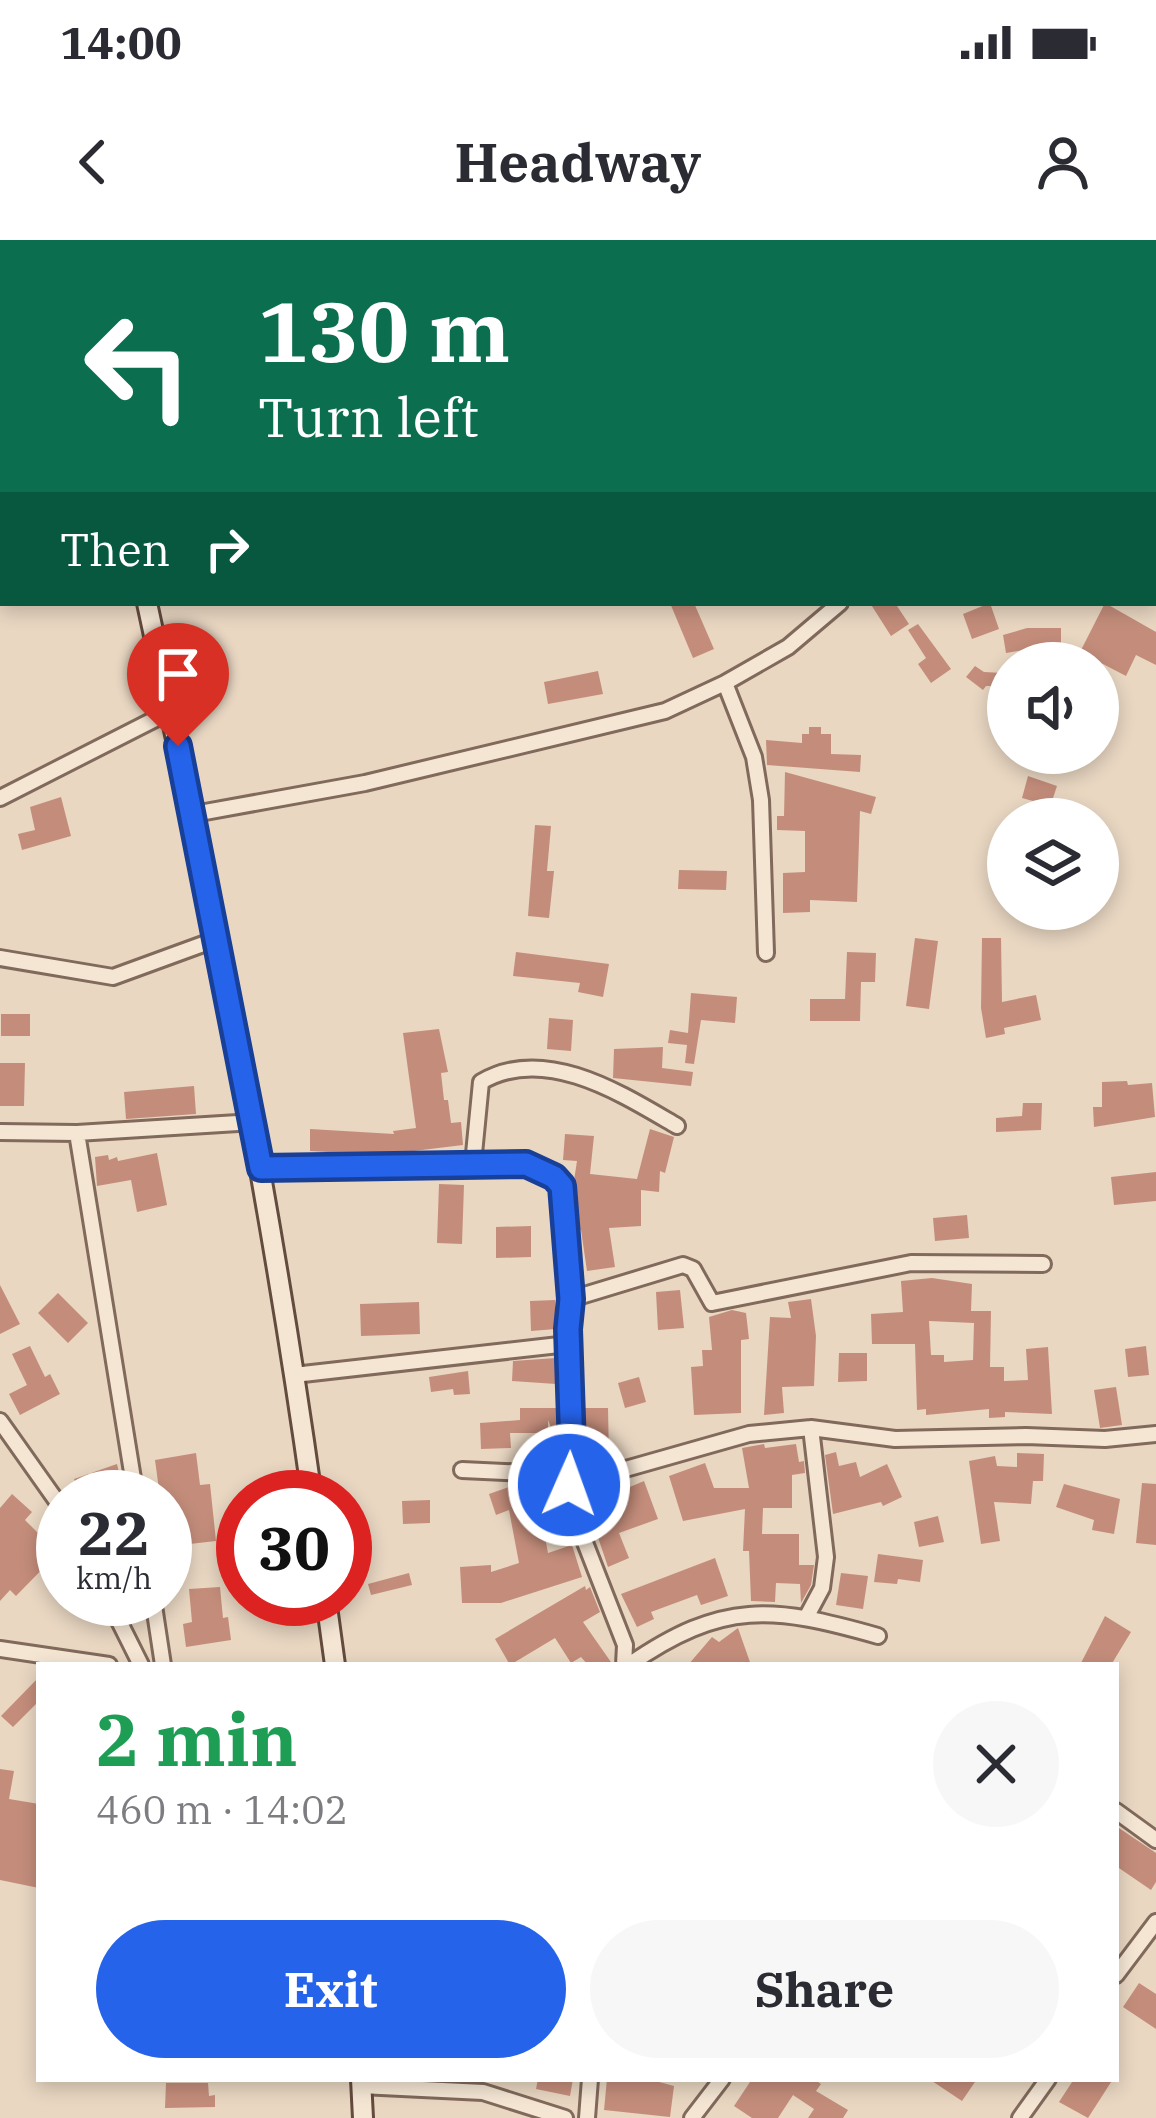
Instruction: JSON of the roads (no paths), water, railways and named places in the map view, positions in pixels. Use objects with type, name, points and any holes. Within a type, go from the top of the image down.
[{"type":"main road","points":[[148,606],[254,1122],[307,1470]]},
{"type":"main road","points":[[330,1626],[335,1662]]},
{"type":"main road","points":[[361,2083],[363,2118]]},
{"type":"street","points":[[194,814],[365,783],[665,711],[788,647],[836,606]]},
{"type":"street","points":[[725,683],[754,758],[761,800],[766,953]]},
{"type":"street","points":[[0,797],[171,711]]},
{"type":"street","points":[[0,958],[113,977],[217,939]]},
{"type":"street","points":[[473,1164],[481,1082],[512,1071],[553,1070],[604,1084],[677,1126]]},
{"type":"street","points":[[0,1132],[77,1133],[254,1122]]},
{"type":"street","points":[[77,1133],[132,1470]]},
{"type":"street","points":[[261,1168],[526,1164],[562,1186],[571,1299],[569,1480],[584,1540],[625,1645],[626,1662]]},
{"type":"street","points":[[571,1299],[683,1264],[693,1269],[712,1303],[910,1263],[1043,1264]]},
{"type":"street","points":[[295,1375],[568,1344]]},
{"type":"street","points":[[0,1421],[36,1472]]},
{"type":"street","points":[[808,1616],[823,1588],[826,1557],[811,1428]]},
{"type":"street","points":[[462,1470],[569,1480],[749,1434],[811,1428],[895,1438],[1105,1439],[1156,1434]]},
{"type":"street","points":[[631,1662],[664,1641],[738,1613],[808,1616],[878,1636]]},
{"type":"street","points":[[122,1626],[140,1662]]},
{"type":"street","points":[[157,1626],[163,1662]]},
{"type":"street","points":[[0,1648],[90,1662]]},
{"type":"street","points":[[1119,1813],[1156,1840]]},
{"type":"street","points":[[1119,1971],[1156,1922]]},
{"type":"street","points":[[587,2118],[590,2082]]},
{"type":"street","points":[[692,2118],[720,2082]]},
{"type":"street","points":[[1020,2118],[1046,2082]]},
{"type":"street","points":[[361,2083],[484,2092],[565,2118]]}]
